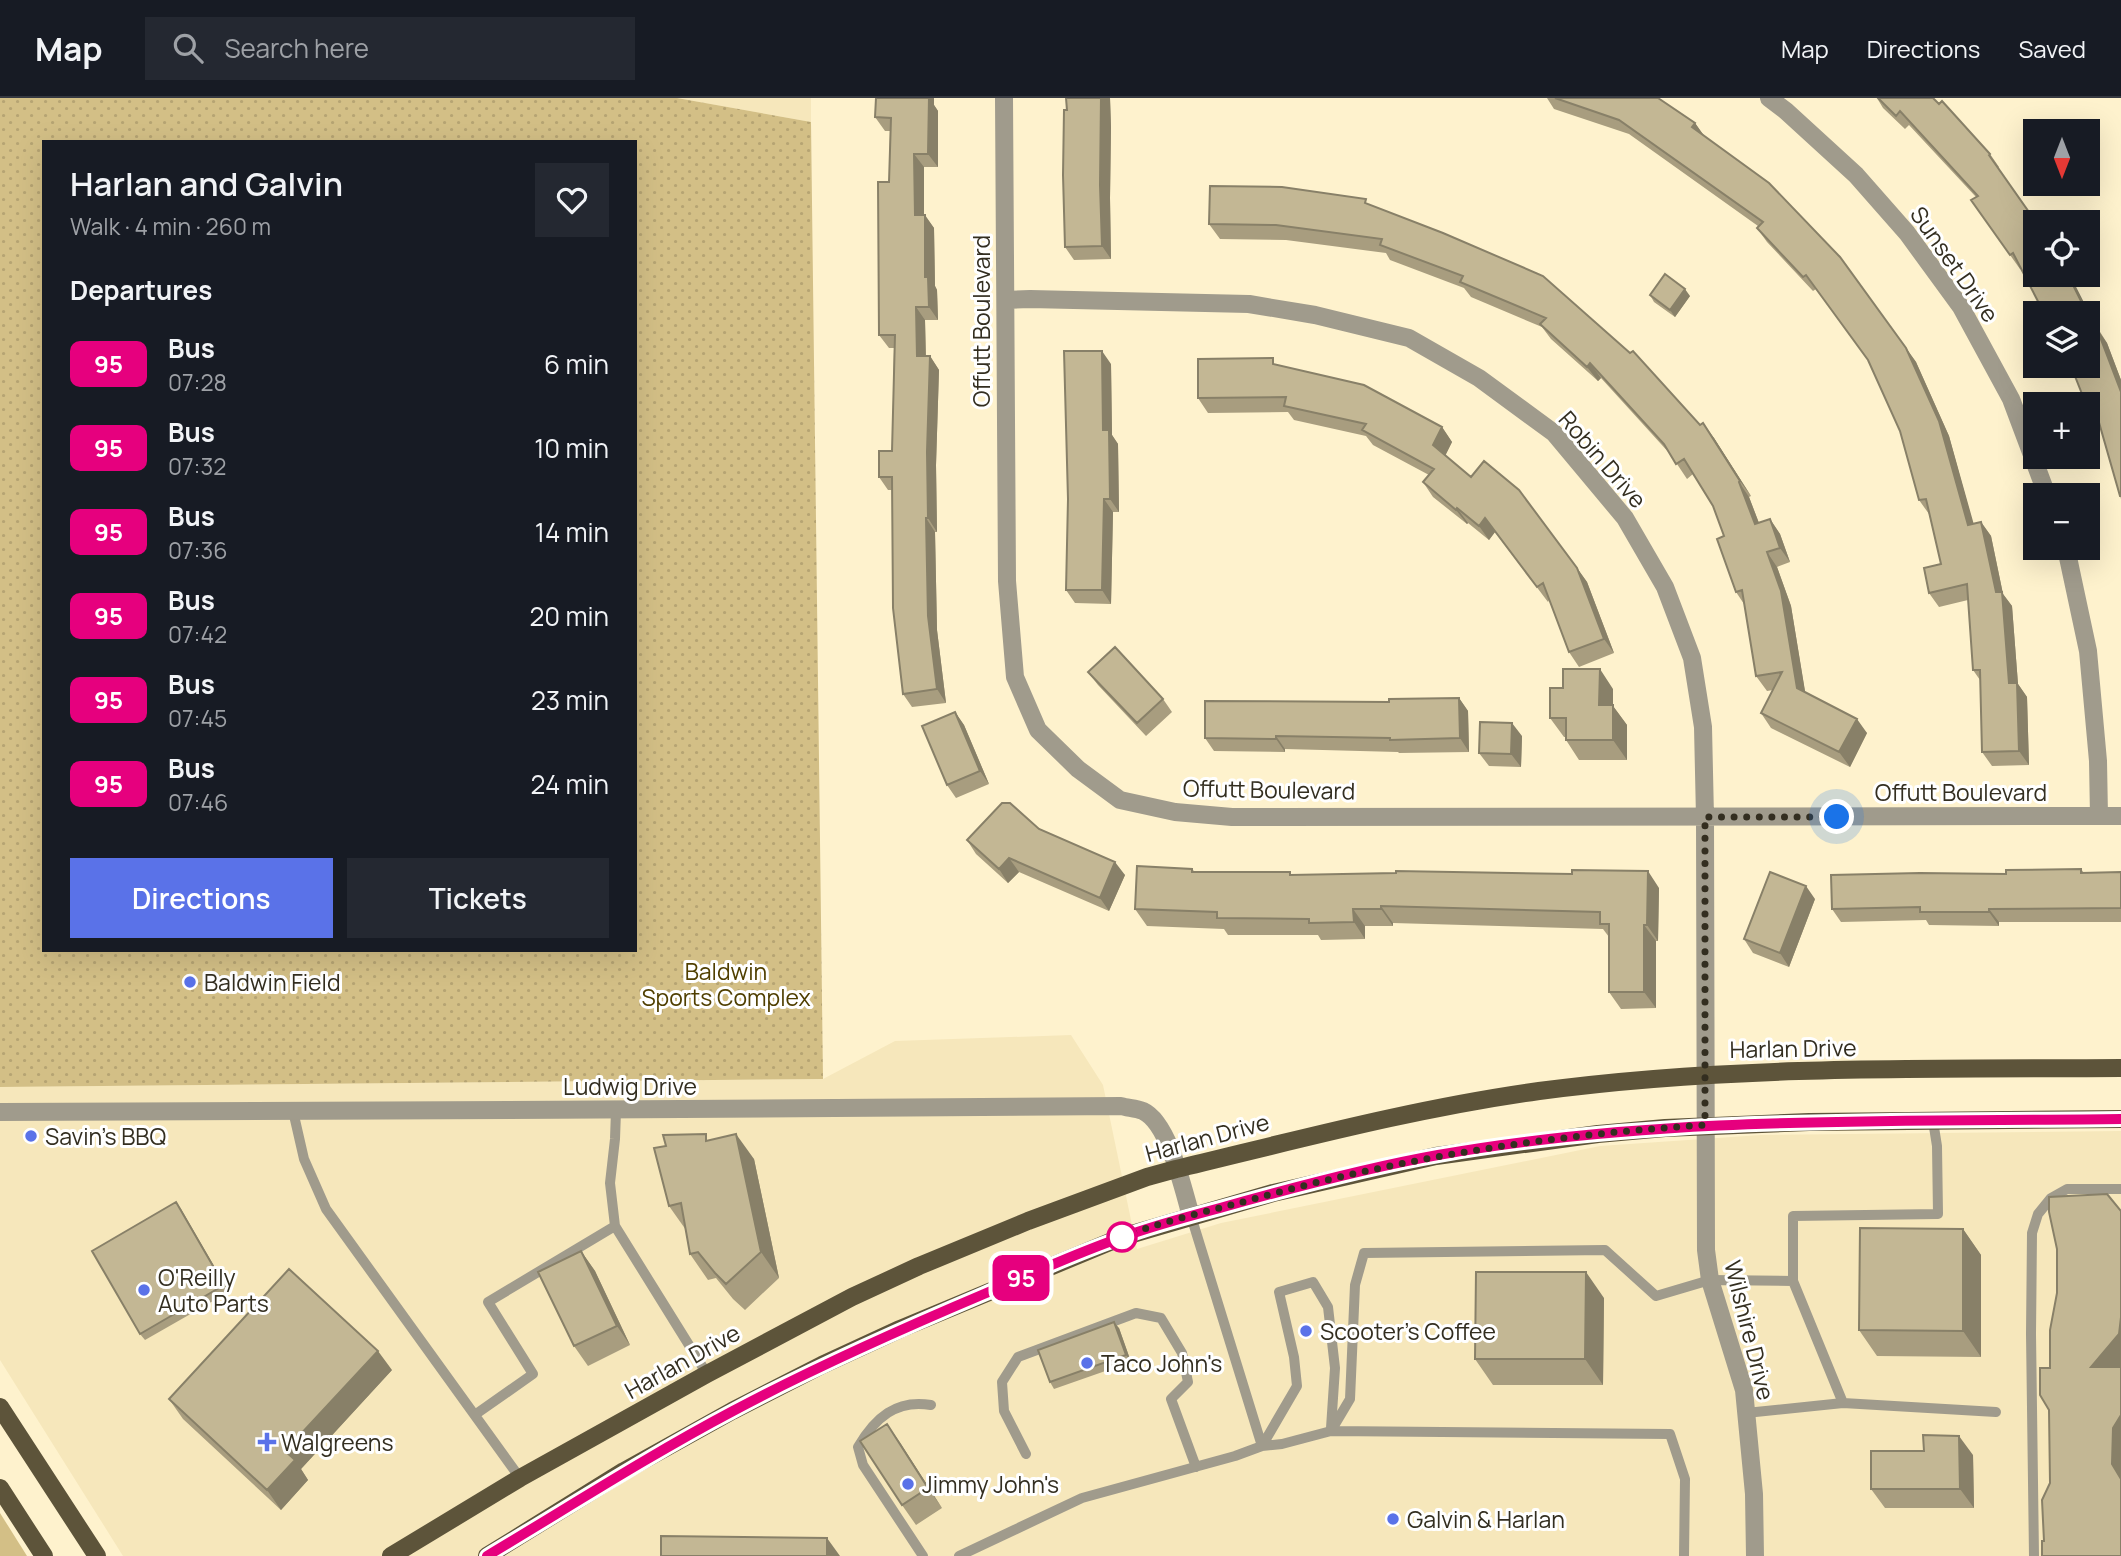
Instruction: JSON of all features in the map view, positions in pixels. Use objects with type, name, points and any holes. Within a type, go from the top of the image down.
[{"type":"main road","name":"Harlan Drive","points":[[391,1556],[520,1478],[852,1297],[1028,1221],[1147,1177],[1356,1124],[1540,1091],[1705,1074],[2121,1068]]},
{"type":"main road","points":[[487,1556],[624,1471],[822,1365],[1067,1258],[1150,1227],[1273,1193],[1436,1156],[1598,1134],[1705,1125],[1809,1122],[2121,1119]]},
{"type":"main road","points":[[0,1407],[97,1556]]},
{"type":"main road","points":[[0,1488],[44,1556]]},
{"type":"street","name":"Offutt Boulevard","points":[[1004,98],[1007,581],[1015,677],[1038,730],[1078,769],[1120,800],[1175,812],[1232,817],[2121,816]]},
{"type":"street","name":"Sunset Drive","points":[[1769,98],[1856,175],[1908,233],[1961,307],[2011,399],[2042,483]]},
{"type":"street","name":"Robin Drive","points":[[1006,300],[1249,303],[1315,315],[1409,338],[1479,378],[1554,433],[1625,519],[1665,587],[1692,658],[1703,727],[1705,1074]]},
{"type":"street","points":[[2069,560],[2088,651],[2098,761],[2099,816]]},
{"type":"street","name":"Wilshire Drive","points":[[1705,1074],[1706,1250],[1710,1280],[1744,1390],[1754,1494],[1755,1556]]},
{"type":"street","name":"Ludwig Drive","points":[[0,1112],[616,1111],[1121,1106],[1144,1112],[1160,1127],[1191,1216]]},
{"type":"lane","points":[[293,1111],[304,1158],[327,1209],[520,1478]]},
{"type":"lane","points":[[616,1111],[610,1183],[615,1226],[707,1374]]},
{"type":"lane","points":[[1843,1403],[1793,1281],[1793,1216],[1938,1214],[1937,1146],[1933,1121]]},
{"type":"lane","points":[[2034,1556],[2032,1233],[2038,1214],[2051,1198],[2067,1189],[2121,1189]]},
{"type":"lane","points":[[1191,1216],[1262,1446]]},
{"type":"lane","points":[[476,1414],[533,1374],[488,1302],[615,1226]]},
{"type":"lane","points":[[1331,1431],[1350,1399],[1355,1285],[1364,1252],[1605,1250],[1656,1296],[1710,1280],[1793,1281]]},
{"type":"lane","points":[[1262,1446],[1297,1386],[1294,1357],[1279,1292],[1313,1282],[1328,1307],[1335,1368],[1331,1431]]},
{"type":"lane","points":[[1026,1454],[1004,1410],[1002,1382],[1018,1357],[1136,1313],[1161,1318],[1182,1353],[1188,1382],[1171,1399],[1196,1467]]},
{"type":"lane","points":[[923,1556],[863,1465],[858,1447],[867,1432],[886,1412],[915,1402],[931,1405]]},
{"type":"lane","points":[[1746,1413],[1843,1403],[1996,1412]]},
{"type":"lane","points":[[959,1556],[1082,1498],[1262,1446],[1282,1444],[1331,1431],[1670,1434],[1685,1479],[1684,1556]]},
{"type":"shaded area","points":[[677,98],[811,98],[811,122]]},
{"type":"shaded area","points":[[1071,1035],[1103,1085],[1137,1249],[1221,1223],[1600,1146],[1761,1135],[2121,1131],[2121,1556],[123,1556],[0,1360],[0,1087],[823,1079],[895,1041]]},
{"type":"green space","name":"Baldwin Sports Complex","points":[[0,98],[677,98],[811,122],[823,1079],[0,1087]]},
{"type":"green space","points":[[0,1513],[27,1556],[0,1556]]},
{"type":"building","points":[[876,98],[929,98],[928,154],[914,154],[915,215],[925,215],[925,277],[928,277],[929,307],[916,307],[917,356],[930,356],[926,518],[928,616],[937,689],[903,694],[893,608],[892,477],[879,477],[879,451],[892,451],[895,335],[879,335],[878,182],[889,182],[891,118],[875,117]]},
{"type":"building","points":[[1066,98],[1101,98],[1102,246],[1065,247],[1063,175]]},
{"type":"building","points":[[1555,98],[1658,98],[1695,123],[1692,127],[1769,183],[1840,257],[1906,348],[1939,421],[1968,525],[1981,522],[1996,592],[2002,592],[2009,683],[2017,683],[2019,751],[1982,752],[1980,670],[1973,670],[1967,584],[1929,593],[1924,568],[1941,564],[1926,499],[1919,500],[1900,431],[1868,360],[1806,275],[1803,277],[1757,228],[1763,222],[1619,120]]},
{"type":"building","points":[[1878,98],[1933,98],[1939,104],[1942,101],[1990,154],[2028,210],[2023,210],[2023,272],[2013,253],[2010,255],[1971,200],[1978,196],[1900,111],[1896,116]]},
{"type":"building","points":[[1210,186],[1282,187],[1366,199],[1365,203],[1543,276],[1630,353],[1633,351],[1700,425],[1703,423],[1740,481],[1755,524],[1770,519],[1780,548],[1767,552],[1781,591],[1797,688],[1857,719],[1839,752],[1761,713],[1782,672],[1756,676],[1742,590],[1736,592],[1717,539],[1724,536],[1713,506],[1684,459],[1676,464],[1664,444],[1590,363],[1587,367],[1540,324],[1546,318],[1460,282],[1463,276],[1380,245],[1382,239],[1276,225],[1209,224]]},
{"type":"building","points":[[1665,274],[1685,289],[1670,310],[1650,295]]},
{"type":"building","points":[[2031,287],[2074,287],[2081,301],[2038,301]]},
{"type":"building","points":[[2100,337],[2121,392],[2121,496],[2100,426],[2100,392],[2081,392],[2076,378],[2100,378]]},
{"type":"building","points":[[1064,351],[1102,351],[1103,430],[1109,430],[1110,499],[1104,499],[1102,590],[1066,590],[1068,499]]},
{"type":"building","points":[[1273,358],[1273,364],[1364,385],[1442,427],[1433,445],[1471,477],[1484,461],[1519,490],[1577,568],[1604,639],[1569,652],[1543,583],[1537,587],[1485,518],[1479,526],[1423,482],[1434,469],[1362,430],[1366,424],[1284,406],[1286,397],[1198,398],[1198,359]]},
{"type":"building","points":[[1115,647],[1163,699],[1137,723],[1088,672]]},
{"type":"building","points":[[1563,669],[1600,669],[1599,705],[1613,705],[1613,740],[1566,740],[1566,718],[1550,718],[1550,688],[1563,688]]},
{"type":"building","points":[[1459,698],[1460,738],[1205,738],[1205,701],[1389,702],[1389,699]]},
{"type":"building","points":[[955,712],[980,771],[947,785],[922,726]]},
{"type":"building","points":[[1480,722],[1512,723],[1511,754],[1479,753]]},
{"type":"building","points":[[1002,803],[1010,803],[1039,829],[1115,862],[1100,898],[1009,858],[999,869],[967,840]]},
{"type":"building","points":[[1137,866],[1192,869],[1192,872],[1290,872],[1290,875],[1396,871],[1572,874],[1572,870],[1648,871],[1647,925],[1644,925],[1644,992],[1609,992],[1609,924],[1600,924],[1600,912],[1381,906],[1381,909],[1353,909],[1354,922],[1309,923],[1309,919],[1217,918],[1217,912],[1135,909]]},
{"type":"building","points":[[2081,869],[2081,873],[2121,872],[2121,908],[1989,909],[1989,912],[1920,912],[1920,907],[1832,909],[1831,875],[2006,874],[2006,870]]},
{"type":"building","points":[[1770,872],[1806,886],[1780,953],[1744,939]]},
{"type":"building","points":[[706,1134],[706,1141],[736,1134],[761,1252],[726,1284],[698,1252],[690,1254],[681,1203],[669,1206],[654,1148],[666,1146],[663,1135]]},
{"type":"building","points":[[2107,1194],[2121,1211],[2121,1317],[2119,1334],[2091,1367],[2121,1367],[2121,1415],[2113,1428],[2112,1464],[2121,1479],[2121,1556],[2042,1556],[2042,1500],[2050,1483],[2049,1410],[2040,1395],[2040,1368],[2050,1368],[2050,1330],[2057,1293],[2057,1249],[2049,1212],[2049,1197]]},
{"type":"building","points":[[176,1202],[224,1285],[140,1334],[92,1251]]},
{"type":"building","points":[[1860,1228],[1963,1229],[1963,1331],[1859,1330]]},
{"type":"building","points":[[581,1251],[617,1326],[574,1346],[538,1272]]},
{"type":"building","points":[[289,1269],[378,1351],[285,1451],[295,1460],[267,1490],[169,1399]]},
{"type":"building","points":[[1476,1272],[1586,1272],[1585,1359],[1475,1359]]},
{"type":"building","points":[[1114,1322],[1126,1355],[1050,1382],[1038,1350]]},
{"type":"building","name":"Jimmy John's","points":[[887,1424],[928,1488],[902,1505],[860,1441]]},
{"type":"building","points":[[1923,1435],[1959,1436],[1960,1489],[1871,1489],[1871,1451],[1924,1451]]},
{"type":"building","points":[[661,1536],[827,1538],[827,1556],[661,1556]]},
{"type":"bus line","name":"95","points":[[487,1556],[624,1471],[732,1411],[841,1356],[1067,1258],[1122,1237],[1273,1193],[1436,1156],[1505,1145],[1643,1130],[1809,1122],[2121,1119]]},
{"type":"place","name":"Baldwin Field","points":[[190,982]]},
{"type":"place","name":"Savin's BBQ","points":[[31,1136]]},
{"type":"place","name":"O'Reilly Auto Parts","points":[[144,1290]]},
{"type":"place","name":"Scooter's Coffee","points":[[1306,1331]]},
{"type":"place","name":"Taco John's","points":[[1087,1363]]},
{"type":"place","name":"Walgreens","points":[[267,1442]]},
{"type":"place","name":"Jimmy John's","points":[[908,1484]]},
{"type":"place","name":"Galvin & Harlan","points":[[1393,1519]]},
{"type":"route","points":[[1122,1237],[1273,1193],[1436,1156],[1598,1134],[1705,1125],[1705,817],[1837,817]]}]
